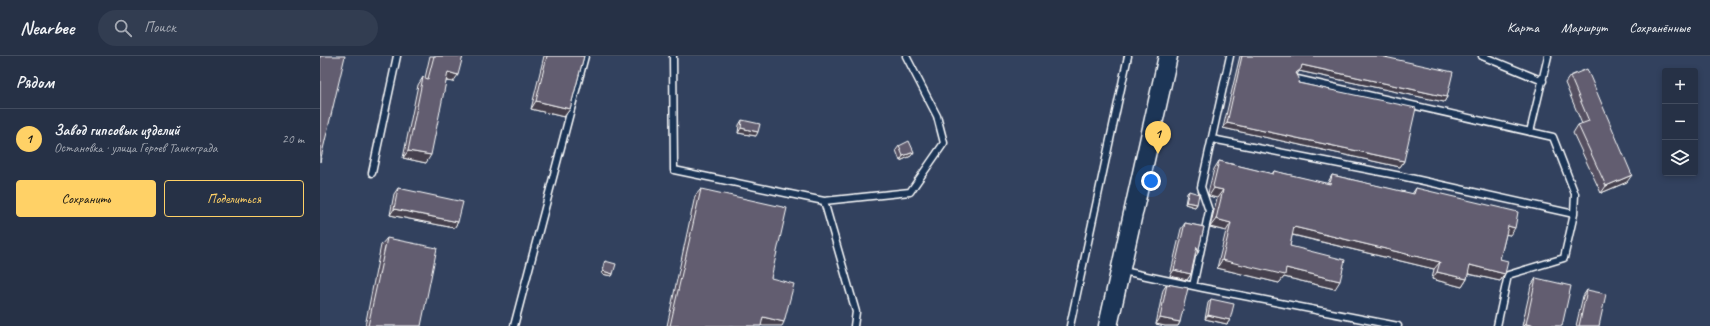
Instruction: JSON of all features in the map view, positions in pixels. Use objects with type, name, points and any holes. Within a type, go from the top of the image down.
[{"type":"main road","points":[[1108,326],[1168,56]]},
{"type":"lane","points":[[372,172],[397,56]]},
{"type":"lane","points":[[514,326],[585,56]]},
{"type":"lane","points":[[673,56],[674,170],[824,201],[910,192],[944,143],[937,116],[906,56]]},
{"type":"lane","points":[[1070,326],[1128,56]]},
{"type":"lane","points":[[1193,286],[1209,211],[1201,187],[1230,56]]},
{"type":"lane","points":[[1482,56],[1543,81]]},
{"type":"lane","points":[[1530,132],[1548,56]]},
{"type":"lane","points":[[1297,79],[1553,137],[1575,194],[1574,214],[1564,258],[1508,275],[1497,326]]},
{"type":"lane","points":[[1212,139],[1401,176],[1574,214]]},
{"type":"lane","points":[[824,201],[856,312],[854,326]]},
{"type":"lane","points":[[1121,270],[1193,286],[1398,326]]},
{"type":"building","points":[[320,56],[345,56],[320,162]]},
{"type":"building","points":[[434,56],[463,56],[458,75],[448,72],[431,155],[408,151],[423,77],[428,79]]},
{"type":"building","points":[[547,56],[584,56],[570,109],[536,101]]},
{"type":"building","points":[[1242,56],[1380,56],[1453,72],[1447,97],[1302,65],[1301,69],[1296,73],[1299,78],[1298,83],[1416,108],[1404,161],[1227,123]]},
{"type":"building","points":[[1587,69],[1632,175],[1606,186],[1578,125],[1589,121],[1570,76]]},
{"type":"building","points":[[742,120],[760,124],[758,132],[741,128]]},
{"type":"building","points":[[909,141],[914,152],[903,156],[899,146]]},
{"type":"building","points":[[1219,161],[1273,174],[1274,171],[1330,184],[1332,175],[1414,194],[1416,188],[1518,212],[1515,228],[1508,226],[1500,259],[1508,261],[1505,274],[1470,265],[1467,279],[1437,272],[1440,262],[1294,227],[1290,246],[1345,260],[1340,281],[1286,268],[1285,275],[1222,260],[1231,223],[1216,219],[1223,190],[1214,188],[1213,186]]},
{"type":"building","points":[[398,188],[463,202],[458,222],[394,209]]},
{"type":"building","points":[[701,189],[787,208],[771,278],[794,284],[784,322],[763,317],[761,326],[670,326]]},
{"type":"building","points":[[1189,191],[1199,194],[1197,204],[1186,202]]},
{"type":"building","points":[[1185,223],[1204,227],[1198,253],[1197,247],[1191,274],[1174,270]]},
{"type":"building","points":[[387,238],[437,248],[421,326],[368,326]]},
{"type":"building","points":[[605,261],[616,264],[613,274],[603,271]]},
{"type":"building","points":[[1536,278],[1571,286],[1562,326],[1536,326],[1526,324]]},
{"type":"building","points":[[1167,284],[1188,288],[1180,322],[1160,318]]},
{"type":"building","points":[[1587,290],[1606,294],[1599,326],[1579,326]]},
{"type":"building","points":[[1211,299],[1234,304],[1230,320],[1208,315]]},
{"type":"place","name":"Завод гипсовых изделий","points":[[1158,154]]}]
